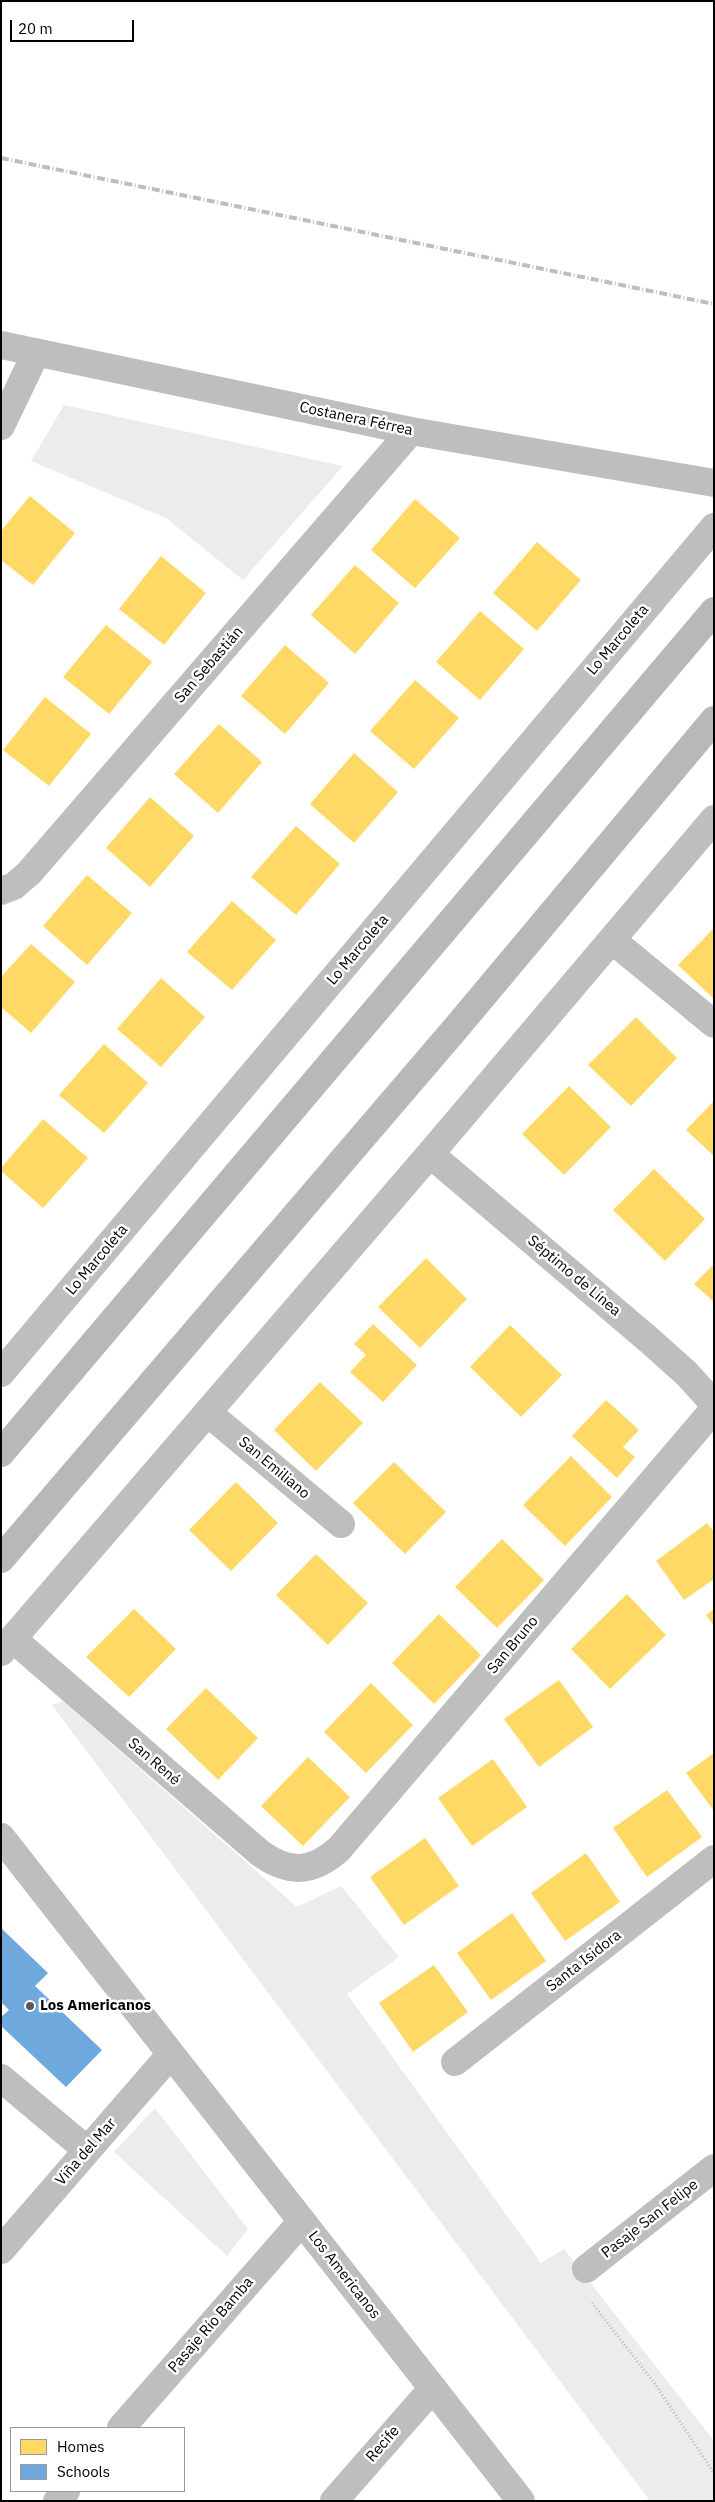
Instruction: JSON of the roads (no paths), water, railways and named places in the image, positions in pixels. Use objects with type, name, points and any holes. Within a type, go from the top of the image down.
[{"type":"main road","points":[[1,1453],[714,611]]},
{"type":"main road","points":[[1,1559],[462,1020],[714,720]]},
{"type":"street","name":"Costanera Férrea","points":[[1,345],[411,431],[714,483]]},
{"type":"street","points":[[1,426],[36,353]]},
{"type":"street","name":"San Sebastián","points":[[1,891],[14,886],[29,873],[411,431]]},
{"type":"street","name":"Lo Marcoleta","points":[[1,1373],[714,527]]},
{"type":"street","points":[[7,1646],[430,1154],[714,819]]},
{"type":"street","points":[[612,940],[714,1024]]},
{"type":"street","name":"Séptimo de Línea","points":[[430,1154],[662,1351],[687,1374],[714,1404]]},
{"type":"street","name":"San Bruno","points":[[303,1868],[317,1865],[339,1849],[714,1409]]},
{"type":"street","name":"San Emiliano","points":[[208,1413],[341,1524]]},
{"type":"street","name":"San René","points":[[7,1646],[260,1853],[272,1862],[287,1867],[303,1868]]},
{"type":"street","name":"Los Americanos","points":[[1,1837],[521,2501]]},
{"type":"street","name":"Santa Isidora","points":[[455,2062],[714,1859]]},
{"type":"street","name":"Viña del Mar","points":[[1,2250],[171,2054]]},
{"type":"street","points":[[1,2078],[87,2150]]},
{"type":"street","name":"Pasaje San Felipe","points":[[586,2269],[714,2168]]},
{"type":"street","name":"Pasaje Río Bamba","points":[[122,2427],[302,2221]]},
{"type":"street","name":"Recife","points":[[334,2501],[433,2388]]},
{"type":"railway","points":[[1,158],[714,304]]},
{"type":"place","name":"Los Americanos","points":[[30,2006]]}]
